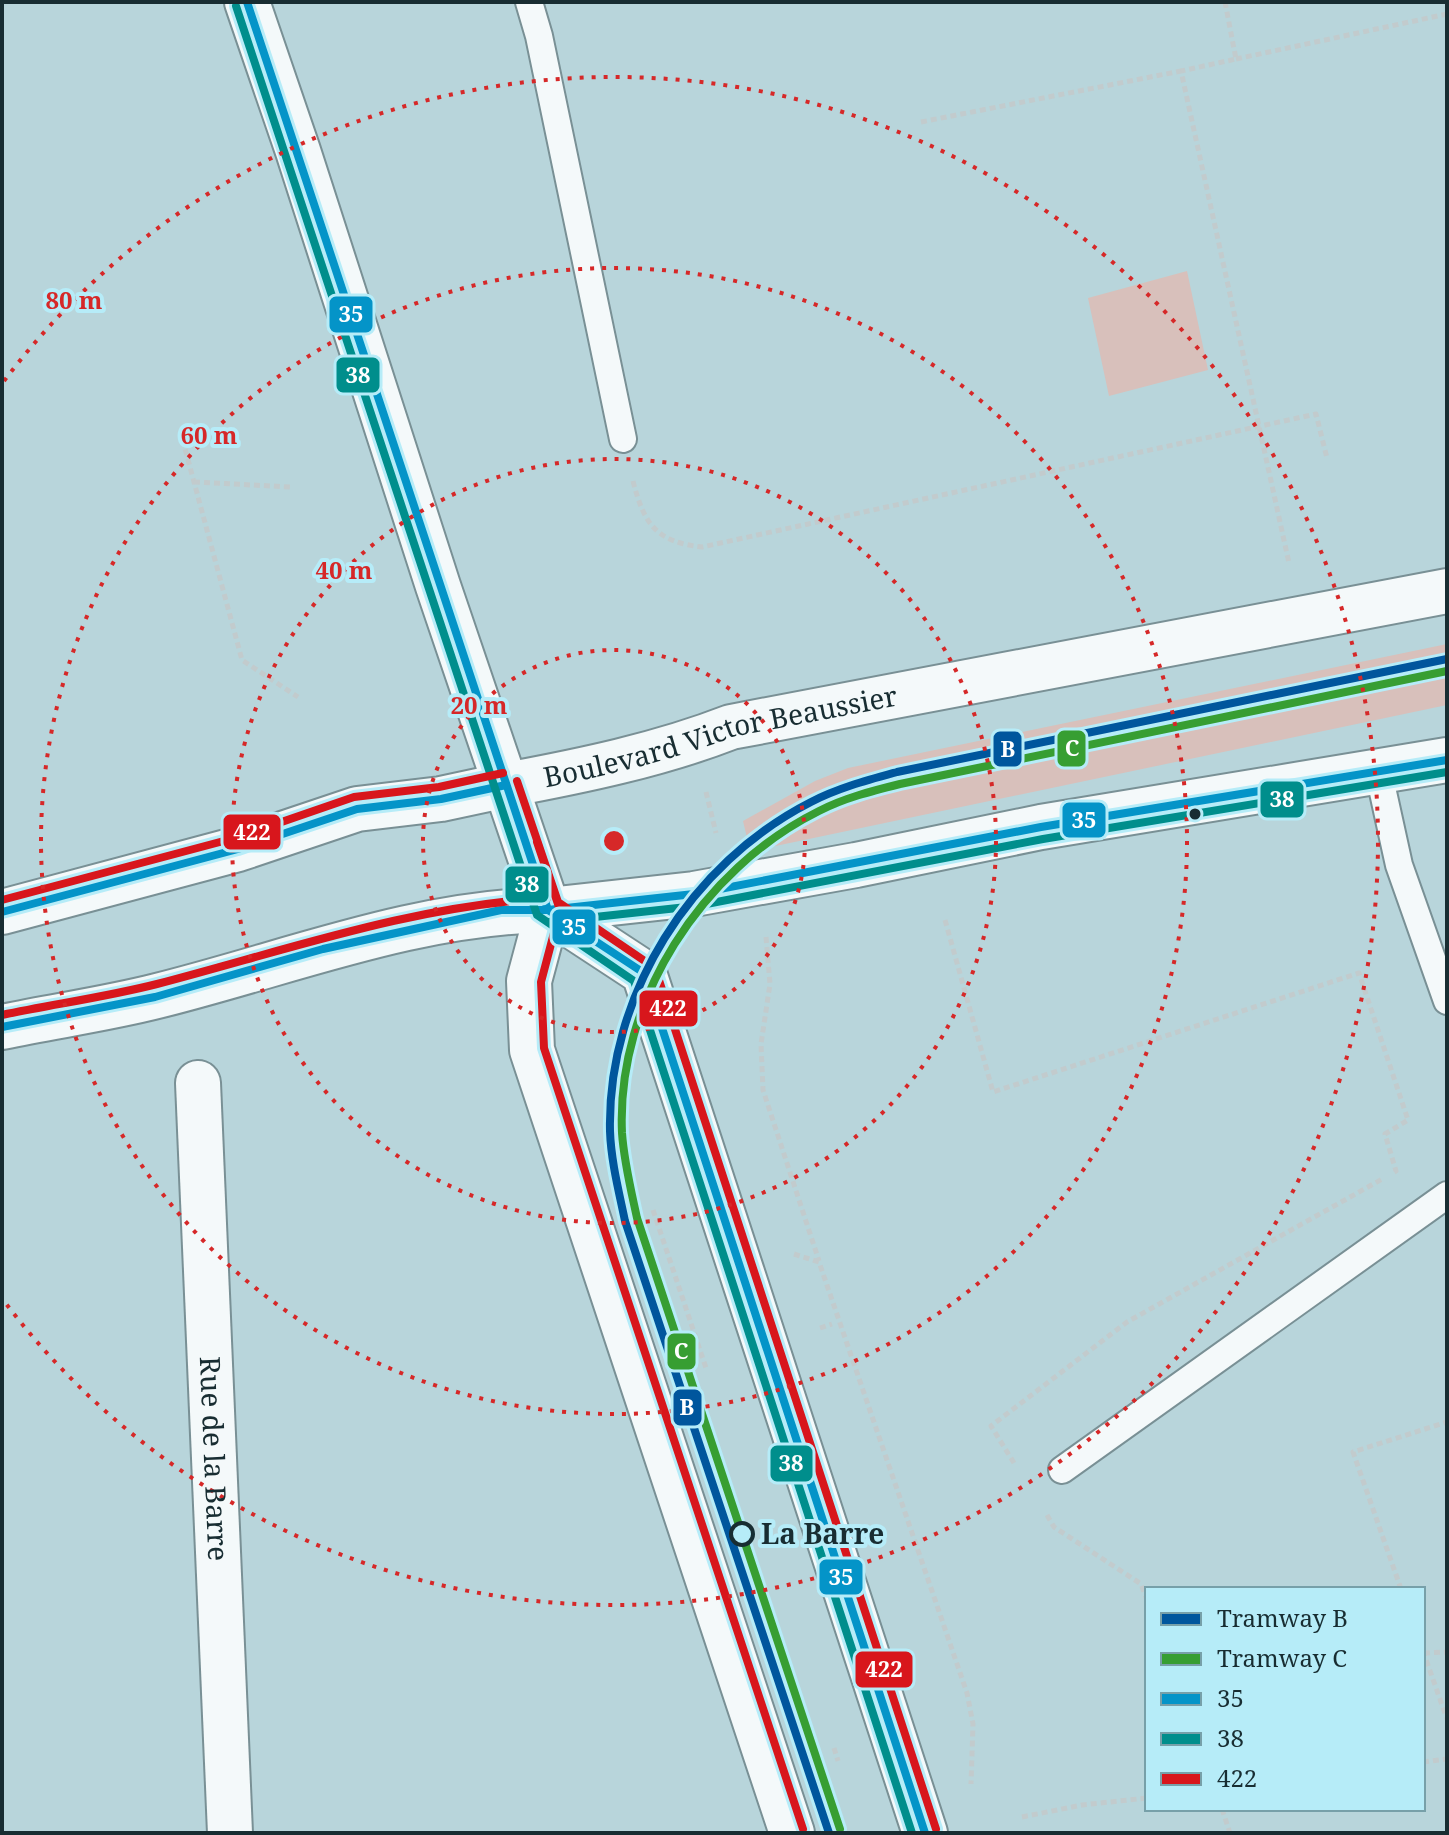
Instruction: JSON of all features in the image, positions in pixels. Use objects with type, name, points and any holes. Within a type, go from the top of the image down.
[{"type":"street","points":[[247,2],[548,910],[529,981],[532,1050],[792,1833]]},
{"type":"street","name":"Boulevard Victor Beaussier","points":[[2,912],[238,849],[357,809],[441,799],[506,785],[681,745],[731,727],[1447,591]]},
{"type":"street","points":[[2,1027],[155,997],[397,932],[501,910],[548,910],[694,894],[1041,827],[1379,774],[1447,760]]},
{"type":"street","points":[[548,910],[644,973],[925,1833]]},
{"type":"street","name":"Rue de la Barre","points":[[198,1083],[210,1443],[230,1833]]},
{"type":"lane","points":[[529,2],[539,36],[623,439]]},
{"type":"lane","points":[[1379,774],[1399,865],[1447,1001]]},
{"type":"lane","points":[[1062,1470],[1447,1195]]},
{"type":"path","points":[[1225,2],[1236,59]]},
{"type":"path","points":[[921,122],[1447,14]]},
{"type":"path","points":[[1181,71],[1291,572]]},
{"type":"path","points":[[623,439],[639,502],[653,530],[678,544],[702,547],[1316,414],[1327,458]]},
{"type":"path","points":[[180,430],[242,660],[298,697]]},
{"type":"path","points":[[194,482],[291,487]]},
{"type":"path","points":[[704,786],[718,840]]},
{"type":"path","points":[[945,920],[993,1092],[1359,973],[1408,1120],[1385,1134],[1396,1171],[1127,1322],[991,1426],[1022,1476]]},
{"type":"path","points":[[765,922],[770,984],[761,1044],[763,1090],[967,1693],[973,1724],[971,1787]]},
{"type":"path","points":[[639,1215],[662,1207]]},
{"type":"path","points":[[653,1210],[707,1371]]},
{"type":"path","points":[[728,1234],[819,1262]]},
{"type":"path","points":[[820,1328],[832,1324]]},
{"type":"path","points":[[1400,1587],[1353,1452],[1447,1422]]},
{"type":"path","points":[[1038,1501],[1054,1527],[1141,1584],[1145,1595]]},
{"type":"path","points":[[1425,1652],[1447,1652]]},
{"type":"path","points":[[1425,1658],[1447,1719]]},
{"type":"path","points":[[1425,1762],[1447,1759]]},
{"type":"path","points":[[1022,1817],[1082,1805],[1145,1798]]},
{"type":"path","points":[[1223,1811],[1230,1833]]},
{"type":"shaded area","points":[[1187,271],[1208,370],[1109,396],[1088,298]]},
{"type":"shaded area","points":[[1447,644],[1447,705],[766,848],[748,842],[743,821],[815,781],[848,768]]},
{"type":"tram line","name":"B","points":[[829,1833],[625,1221],[616,1176],[610,1131],[613,1080],[623,1031],[641,983],[664,938],[694,897],[729,860],[768,828],[811,802],[853,785],[897,772],[1447,659]]},
{"type":"tram line","name":"C","points":[[840,1829],[637,1218],[628,1176],[622,1133],[624,1084],[634,1035],[651,988],[674,944],[704,904],[738,867],[777,836],[838,802],[900,784],[1447,671]]},
{"type":"transit line","name":"35","points":[[247,2],[548,910],[644,973],[925,1833]]},
{"type":"transit line","name":"38","points":[[236,6],[537,915],[634,981],[912,1833]]},
{"type":"transit line","name":"35","points":[[2,1027],[155,997],[323,949],[501,910],[548,910],[694,894],[1041,827],[1447,760]]},
{"type":"transit line","name":"38","points":[[549,922],[696,906],[1043,839],[1447,772]]},
{"type":"transit line","name":"422","points":[[2,900],[235,838],[354,797],[439,787],[503,773]]},
{"type":"transit line","name":"422","points":[[517,781],[558,902],[655,968],[936,1829]]},
{"type":"transit line","name":"35","points":[[2,912],[238,849],[357,809],[441,799],[506,785]]},
{"type":"transit line","name":"422","points":[[537,842],[560,910],[541,982],[544,1048],[803,1829]]},
{"type":"transit line","name":"422","points":[[2,1015],[138,989],[399,920],[447,910],[547,898]]},
{"type":"place","name":"La Barre","points":[[742,1534]]}]
